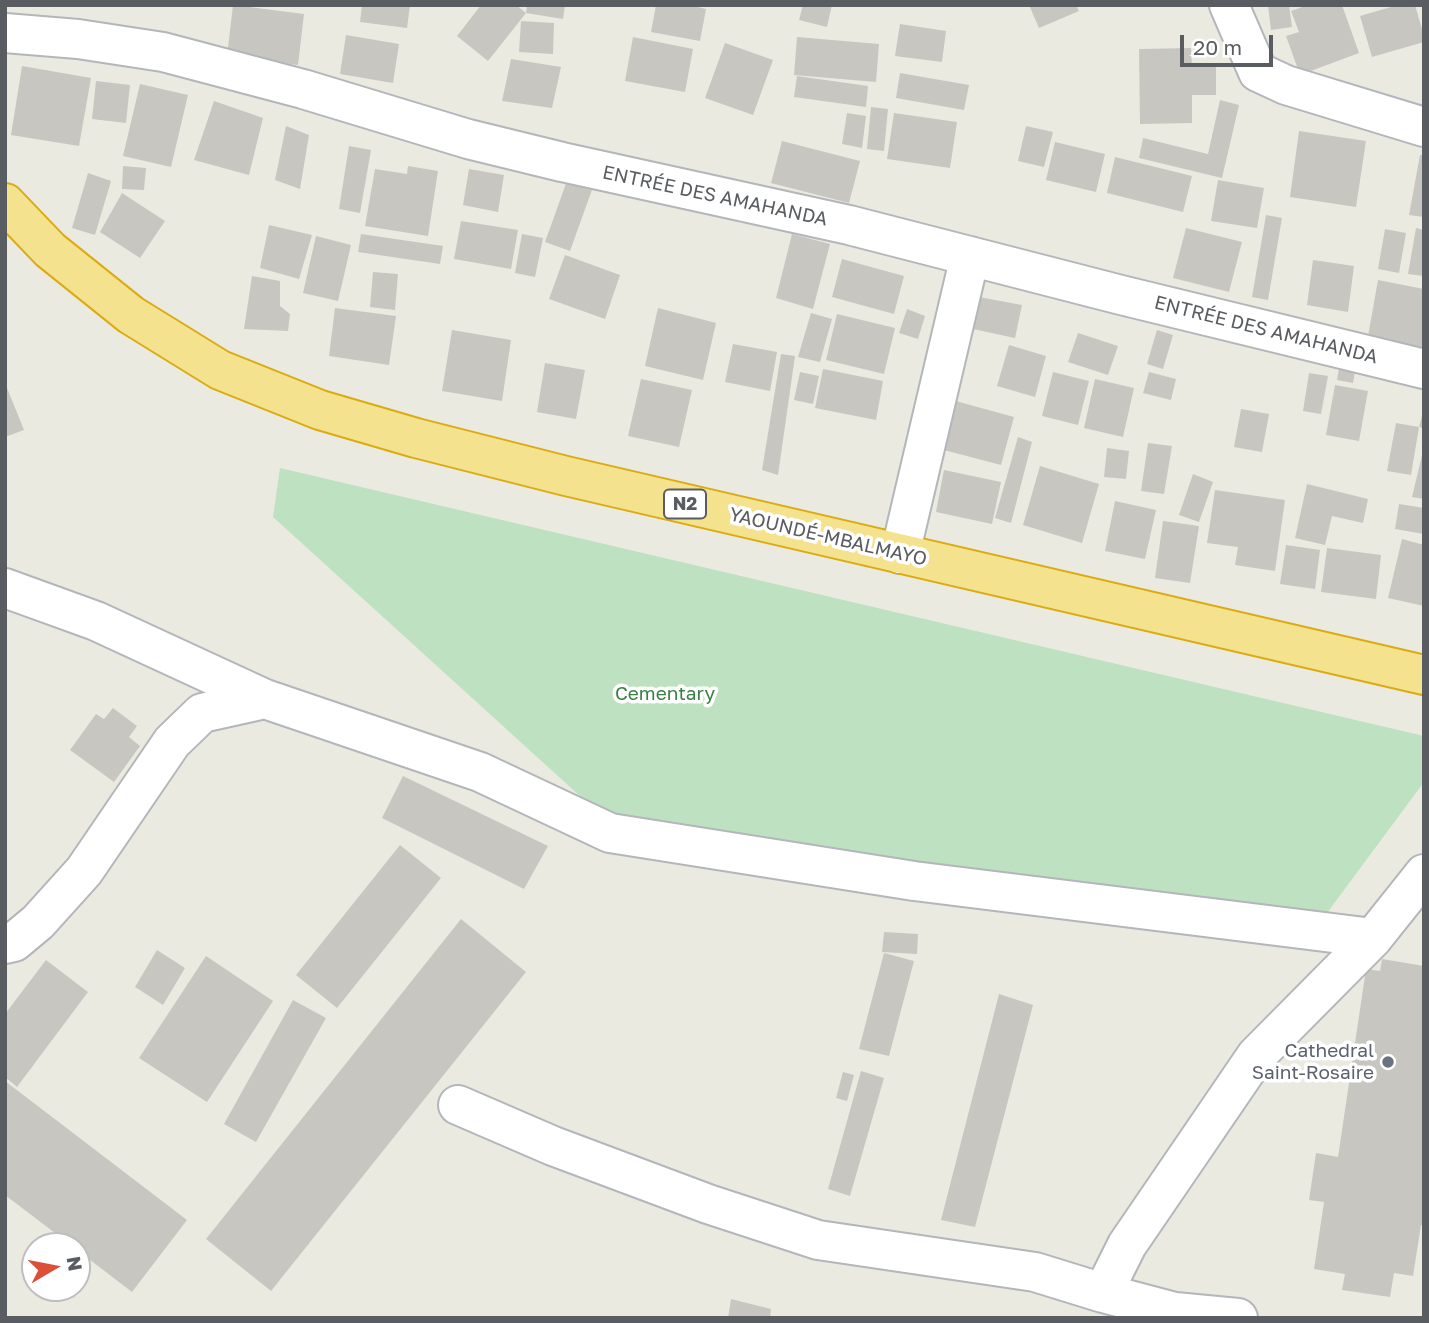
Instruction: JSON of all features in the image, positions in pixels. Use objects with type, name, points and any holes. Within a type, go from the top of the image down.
[{"type":"highway","name":"YAOUNDÉ-MBALMAYO","points":[[5,203],[50,250],[131,315],[220,370],[320,410],[416,438],[566,476],[1424,675]]},
{"type":"street","points":[[1229,5],[1258,72],[1286,85],[1424,127]]},
{"type":"street","name":"ENTRÉE DES AMAHANDA","points":[[5,33],[78,39],[163,52],[303,89],[468,139],[849,225],[1424,369]]},
{"type":"street","points":[[900,554],[970,256]]},
{"type":"street","points":[[5,588],[96,621],[265,699],[480,772],[610,833],[914,881],[1373,937]]},
{"type":"street","points":[[5,944],[14,942],[38,922],[84,871],[172,742],[202,713],[265,699]]},
{"type":"street","points":[[1103,1293],[1127,1245],[1256,1056],[1373,937],[1424,874]]},
{"type":"street","points":[[458,1105],[578,1156],[708,1204],[818,1240],[1035,1272],[1175,1312],[1238,1318]]},
{"type":"green space","name":"Cementary","points":[[280,468],[1424,736],[1424,782],[1307,940],[603,817],[273,517]]},
{"type":"building","points":[[233,5],[304,14],[298,65],[227,56]]},
{"type":"building","points":[[362,5],[410,5],[407,28],[360,22]]},
{"type":"building","points":[[481,5],[516,5],[526,13],[488,61],[457,36]]},
{"type":"building","points":[[527,5],[565,5],[563,19],[526,13]]},
{"type":"building","points":[[656,5],[689,5],[706,9],[700,41],[651,32]]},
{"type":"building","points":[[803,5],[832,5],[827,27],[799,20]]},
{"type":"building","points":[[1029,5],[1076,5],[1079,11],[1039,28]]},
{"type":"building","points":[[1268,5],[1289,5],[1292,27],[1271,30]]},
{"type":"building","points":[[1308,5],[1342,5],[1359,53],[1300,75],[1286,36],[1299,32],[1291,11]]},
{"type":"building","points":[[1398,5],[1415,5],[1424,42],[1372,57],[1360,16]]},
{"type":"building","points":[[521,21],[554,23],[553,54],[519,52]]},
{"type":"building","points":[[900,24],[946,31],[942,62],[895,56]]},
{"type":"building","points":[[346,35],[399,44],[393,83],[340,74]]},
{"type":"building","points":[[633,37],[693,49],[685,92],[625,81]]},
{"type":"building","points":[[797,37],[879,44],[876,82],[794,75]]},
{"type":"building","points":[[725,43],[773,60],[753,115],[705,98]]},
{"type":"building","points":[[1191,48],[1192,66],[1216,66],[1216,95],[1192,95],[1192,123],[1140,124],[1139,49]]},
{"type":"building","points":[[511,59],[561,67],[552,108],[502,101]]},
{"type":"building","points":[[22,66],[91,78],[79,146],[11,135]]},
{"type":"building","points":[[900,73],[969,85],[964,110],[896,98]]},
{"type":"building","points":[[797,76],[868,86],[866,107],[794,97]]},
{"type":"building","points":[[96,81],[130,85],[126,123],[92,119]]},
{"type":"building","points":[[140,84],[188,95],[171,167],[123,156]]},
{"type":"building","points":[[1220,100],[1239,105],[1222,178],[1139,158],[1143,138],[1208,154]]},
{"type":"building","points":[[214,101],[263,118],[249,175],[194,160]]},
{"type":"building","points":[[871,107],[888,109],[884,151],[867,149]]},
{"type":"building","points":[[847,113],[866,116],[862,148],[842,144]]},
{"type":"building","points":[[894,113],[957,122],[950,168],[887,159]]},
{"type":"building","points":[[286,126],[309,135],[300,189],[275,180]]},
{"type":"building","points":[[1026,126],[1053,132],[1044,167],[1018,161]]},
{"type":"building","points":[[1299,131],[1366,141],[1356,207],[1290,197]]},
{"type":"building","points":[[782,141],[860,161],[849,203],[771,183]]},
{"type":"building","points":[[1055,142],[1105,154],[1096,192],[1046,180]]},
{"type":"building","points":[[349,146],[371,150],[360,213],[339,209]]},
{"type":"building","points":[[1420,155],[1424,155],[1424,217],[1409,215]]},
{"type":"building","points":[[1115,157],[1192,176],[1183,212],[1107,193]]},
{"type":"building","points":[[123,166],[146,168],[144,190],[122,189]]},
{"type":"building","points":[[408,166],[438,171],[428,236],[365,226],[375,169],[407,174]]},
{"type":"building","points":[[469,169],[504,175],[498,212],[463,205]]},
{"type":"building","points":[[88,173],[111,181],[95,235],[72,228]]},
{"type":"building","points":[[568,178],[593,187],[570,251],[545,242]]},
{"type":"building","points":[[1218,180],[1264,188],[1257,228],[1211,221]]},
{"type":"building","points":[[122,193],[165,221],[140,258],[100,232]]},
{"type":"building","points":[[1266,215],[1282,218],[1268,300],[1252,297]]},
{"type":"building","points":[[461,221],[518,230],[511,269],[454,259]]},
{"type":"building","points":[[269,225],[312,235],[299,279],[260,268]]},
{"type":"building","points":[[1186,228],[1242,242],[1229,292],[1173,278]]},
{"type":"building","points":[[1416,228],[1424,230],[1424,276],[1408,274]]},
{"type":"building","points":[[1385,229],[1406,233],[1399,273],[1378,269]]},
{"type":"building","points":[[361,234],[443,246],[440,264],[358,252]]},
{"type":"building","points":[[522,234],[543,238],[535,277],[515,273]]},
{"type":"building","points":[[792,234],[830,244],[813,309],[776,298]]},
{"type":"building","points":[[316,236],[351,245],[338,301],[303,293]]},
{"type":"building","points":[[565,255],[620,275],[605,319],[549,299]]},
{"type":"building","points":[[842,259],[904,276],[894,314],[832,297]]},
{"type":"building","points":[[1313,260],[1354,266],[1348,312],[1307,305]]},
{"type":"building","points":[[373,272],[398,274],[395,310],[370,307]]},
{"type":"building","points":[[252,276],[280,281],[280,306],[290,314],[288,331],[244,329]]},
{"type":"building","points":[[1378,280],[1424,289],[1424,353],[1367,342]]},
{"type":"building","points":[[979,297],[1022,305],[1015,338],[973,329]]},
{"type":"building","points":[[335,308],[396,316],[389,365],[329,356]]},
{"type":"building","points":[[658,308],[716,323],[703,380],[645,366]]},
{"type":"building","points":[[907,309],[925,316],[918,339],[899,333]]},
{"type":"building","points":[[811,313],[832,319],[820,362],[798,357]]},
{"type":"building","points":[[837,314],[895,328],[884,374],[826,360]]},
{"type":"building","points":[[452,330],[511,340],[502,401],[442,391]]},
{"type":"building","points":[[1157,330],[1173,335],[1163,369],[1147,364]]},
{"type":"building","points":[[1078,333],[1118,346],[1108,375],[1068,362]]},
{"type":"building","points":[[733,344],[777,352],[770,391],[725,382]]},
{"type":"building","points":[[1009,345],[1046,356],[1035,397],[997,386]]},
{"type":"building","points":[[781,354],[795,356],[778,475],[762,470]]},
{"type":"building","points":[[1341,357],[1357,360],[1353,383],[1337,380]]},
{"type":"building","points":[[545,363],[585,370],[576,419],[537,412]]},
{"type":"building","points":[[823,369],[883,381],[876,420],[815,408]]},
{"type":"building","points":[[800,372],[819,376],[813,404],[794,400]]},
{"type":"building","points":[[1053,372],[1089,381],[1078,425],[1042,416]]},
{"type":"building","points":[[1149,372],[1176,379],[1171,400],[1143,393]]},
{"type":"building","points":[[1309,373],[1328,376],[1321,414],[1303,411]]},
{"type":"building","points":[[641,379],[692,390],[679,447],[628,436]]},
{"type":"building","points":[[1095,379],[1134,388],[1123,437],[1084,428]]},
{"type":"building","points":[[5,383],[24,430],[5,437]]},
{"type":"building","points":[[1335,385],[1368,391],[1359,441],[1326,435]]},
{"type":"building","points":[[952,400],[1014,417],[1001,465],[940,449]]},
{"type":"building","points":[[1241,409],[1269,414],[1262,452],[1234,447]]},
{"type":"building","points":[[1423,412],[1424,428],[1419,427]]},
{"type":"building","points":[[1396,423],[1419,427],[1411,475],[1387,471]]},
{"type":"building","points":[[1018,437],[1032,442],[1011,523],[995,518]]},
{"type":"building","points":[[1148,443],[1172,446],[1164,494],[1141,491]]},
{"type":"building","points":[[1107,448],[1129,451],[1126,479],[1104,477]]},
{"type":"building","points":[[1424,451],[1424,499],[1412,497]]},
{"type":"building","points":[[1040,466],[1099,484],[1082,543],[1023,525]]},
{"type":"building","points":[[944,470],[1001,482],[992,524],[936,512]]},
{"type":"building","points":[[1193,474],[1213,482],[1199,522],[1179,515]]},
{"type":"building","points":[[1307,484],[1368,499],[1363,523],[1332,516],[1325,545],[1295,538]]},
{"type":"building","points":[[1215,490],[1285,500],[1275,571],[1235,565],[1238,547],[1207,543]]},
{"type":"building","points":[[1115,501],[1156,510],[1145,559],[1105,551]]},
{"type":"building","points":[[1399,504],[1424,508],[1424,534],[1395,529]]},
{"type":"building","points":[[1163,521],[1199,526],[1190,583],[1155,578]]},
{"type":"building","points":[[1402,539],[1424,545],[1424,606],[1388,598]]},
{"type":"building","points":[[1286,545],[1320,550],[1315,589],[1280,584]]},
{"type":"building","points":[[1327,548],[1381,555],[1376,599],[1321,592]]},
{"type":"building","points":[[113,708],[137,726],[129,737],[140,746],[114,782],[70,750],[96,714],[104,719]]},
{"type":"building","points":[[403,776],[548,846],[524,889],[382,818]]},
{"type":"building","points":[[400,845],[441,878],[337,1008],[296,975]]},
{"type":"building","points":[[461,919],[526,972],[271,1291],[206,1239]]},
{"type":"building","points":[[884,932],[918,934],[917,954],[882,952]]},
{"type":"building","points":[[157,950],[185,968],[163,1005],[135,987]]},
{"type":"building","points":[[884,953],[914,961],[889,1056],[859,1049]]},
{"type":"building","points":[[206,956],[273,1001],[207,1102],[139,1058]]},
{"type":"building","name":"Cathedral Saint-Rosaire","points":[[1382,959],[1424,966],[1424,1225],[1421,1225],[1413,1276],[1394,1273],[1390,1297],[1342,1290],[1345,1274],[1314,1269],[1324,1202],[1309,1200],[1316,1153],[1338,1157],[1366,969],[1380,971]]},
{"type":"building","points":[[46,960],[88,992],[17,1087],[5,1077],[5,1014]]},
{"type":"building","points":[[999,994],[1033,1005],[975,1227],[941,1220]]},
{"type":"building","points":[[293,1000],[326,1018],[256,1142],[224,1124]]},
{"type":"building","points":[[861,1071],[884,1078],[850,1196],[828,1189]]},
{"type":"building","points":[[843,1072],[854,1075],[847,1101],[836,1098]]},
{"type":"building","points":[[5,1081],[187,1220],[132,1292],[91,1261],[91,1232],[54,1232],[5,1195]]},
{"type":"building","points":[[731,1299],[771,1309],[770,1318],[728,1318]]},
{"type":"place","name":"Cathedral Saint-Rosaire","points":[[1388,1062]]}]
